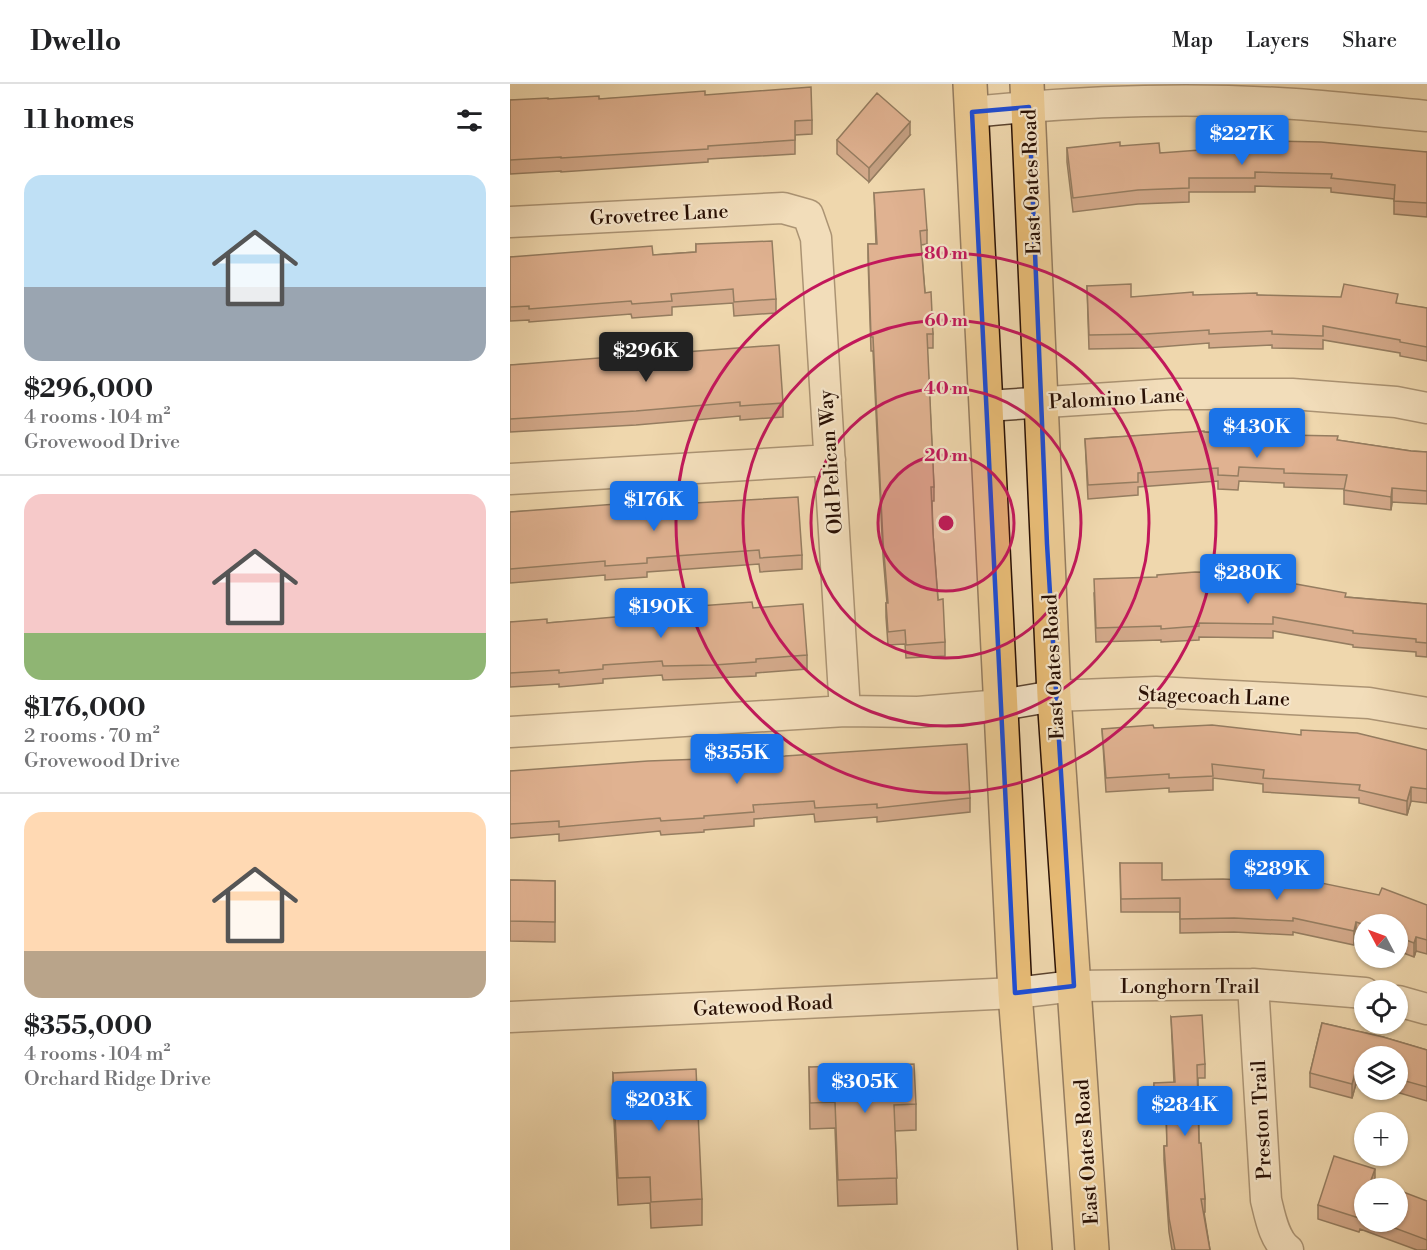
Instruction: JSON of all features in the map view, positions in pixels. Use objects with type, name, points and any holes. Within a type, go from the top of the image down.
[{"type":"main road","name":"East Oates Road","points":[[1028,95],[1054,696],[1092,1250]]},
{"type":"main road","points":[[971,98],[1015,993],[1035,1250]]},
{"type":"street","points":[[971,98],[1028,95],[1143,101],[1294,104],[1427,116]]},
{"type":"street","name":"Grovetree Lane","points":[[510,222],[783,208],[808,215]]},
{"type":"street","name":"Old Pelican Way","points":[[808,215],[816,238],[845,711]]},
{"type":"street","name":"Palomino Lane","points":[[987,406],[1171,394],[1292,394],[1396,402],[1427,408]]},
{"type":"street","points":[[510,479],[830,460]]},
{"type":"street","name":"Stagecoach Lane","points":[[510,732],[845,711],[918,712],[1001,705],[1054,696],[1156,692],[1369,703],[1427,713]]},
{"type":"street","name":"Longhorn Trail","points":[[1015,993],[1074,986],[1253,984],[1354,992]]},
{"type":"street","name":"Preston Trail","points":[[1253,984],[1266,1200],[1272,1225],[1288,1250]]},
{"type":"street","name":"Gatewood Road","points":[[510,1017],[1015,993]]},
{"type":"street","points":[[1408,1004],[1427,1009]]},
{"type":"highlighted area","points":[[1029,107],[1047,544],[1074,986],[1015,993],[972,112]]},
{"type":"building","points":[[811,87],[812,120],[795,121],[795,140],[708,146],[708,149],[510,160],[510,100],[599,96],[599,99],[705,91],[705,95]]},
{"type":"building","points":[[877,93],[910,122],[869,168],[837,140]]},
{"type":"building","points":[[1269,141],[1321,142],[1427,152],[1427,203],[1394,201],[1395,185],[1331,178],[1332,174],[1255,172],[1255,178],[1189,178],[1189,188],[1138,190],[1073,198],[1067,148],[1120,142],[1120,146],[1159,143],[1160,153],[1200,150],[1200,144],[1269,145]]},
{"type":"building","points":[[924,189],[927,230],[920,231],[925,293],[931,292],[933,334],[927,334],[934,487],[931,487],[933,534],[938,600],[943,599],[945,642],[906,645],[905,630],[888,632],[868,244],[877,244],[874,193]]},
{"type":"building","points":[[772,241],[776,299],[734,302],[733,289],[671,294],[672,301],[632,304],[631,301],[529,309],[529,306],[510,307],[510,257],[652,246],[653,255],[696,252],[696,244]]},
{"type":"building","points":[[1131,284],[1131,297],[1193,292],[1193,295],[1257,293],[1257,295],[1341,297],[1344,284],[1398,294],[1396,303],[1427,308],[1427,347],[1323,326],[1323,336],[1272,334],[1272,331],[1209,334],[1209,330],[1089,335],[1087,286]]},
{"type":"building","points":[[779,345],[783,403],[740,406],[740,402],[510,419],[510,365],[624,356],[624,360],[686,356],[685,352]]},
{"type":"building","points":[[1204,431],[1285,437],[1285,435],[1338,436],[1337,440],[1427,452],[1427,491],[1392,488],[1391,497],[1344,490],[1347,475],[1284,473],[1284,469],[1239,467],[1238,476],[1218,475],[1218,468],[1138,473],[1138,482],[1088,485],[1085,439]]},
{"type":"building","points":[[798,497],[802,555],[760,558],[759,550],[647,558],[647,563],[605,566],[605,561],[510,569],[510,512],[643,502],[643,505]]},
{"type":"building","points":[[1195,572],[1274,574],[1274,580],[1346,593],[1345,597],[1427,604],[1427,643],[1416,642],[1416,639],[1353,633],[1353,631],[1273,617],[1273,624],[1199,623],[1199,626],[1161,629],[1161,626],[1096,628],[1094,579],[1157,577],[1157,575]]},
{"type":"building","points":[[752,602],[753,608],[803,604],[807,655],[714,665],[663,666],[662,661],[603,665],[603,669],[559,673],[559,670],[510,673],[510,622],[547,619],[547,623],[660,613],[659,609]]},
{"type":"building","points":[[1153,725],[1154,728],[1212,725],[1301,735],[1301,730],[1357,733],[1427,750],[1427,789],[1411,787],[1407,801],[1359,790],[1360,785],[1263,778],[1264,770],[1212,764],[1213,776],[1169,778],[1169,774],[1106,778],[1102,729]]},
{"type":"building","points":[[967,744],[970,798],[877,808],[877,804],[815,808],[814,801],[753,805],[754,812],[704,816],[704,818],[661,821],[660,818],[559,827],[559,821],[510,824],[510,771],[648,761],[785,756]]},
{"type":"building","points":[[1120,863],[1162,863],[1162,880],[1223,879],[1311,884],[1312,881],[1379,895],[1382,888],[1427,905],[1427,940],[1416,937],[1414,943],[1408,941],[1408,914],[1354,914],[1354,931],[1293,918],[1293,921],[1234,918],[1180,919],[1180,898],[1121,899]]},
{"type":"building","points":[[510,880],[555,881],[555,922],[510,921]]},
{"type":"building","points":[[1202,1015],[1205,1064],[1197,1065],[1199,1143],[1201,1143],[1205,1199],[1201,1199],[1210,1250],[1175,1250],[1169,1218],[1164,1146],[1167,1146],[1166,1101],[1154,1102],[1154,1083],[1175,1082],[1171,1017]]},
{"type":"building","points":[[1322,1023],[1354,1030],[1354,1034],[1370,1034],[1427,1050],[1427,1087],[1408,1082],[1408,1046],[1354,1046],[1352,1084],[1310,1073]]},
{"type":"building","points":[[914,1064],[916,1104],[894,1105],[897,1178],[838,1180],[835,1102],[810,1103],[809,1067]]},
{"type":"building","points":[[696,1069],[702,1199],[651,1202],[650,1177],[618,1178],[613,1073]]},
{"type":"building","points":[[1334,1156],[1354,1162],[1354,1166],[1375,1169],[1372,1178],[1354,1178],[1354,1216],[1318,1205]]},
{"type":"building","points":[[1408,1194],[1427,1201],[1427,1240],[1406,1232],[1408,1232]]}]
